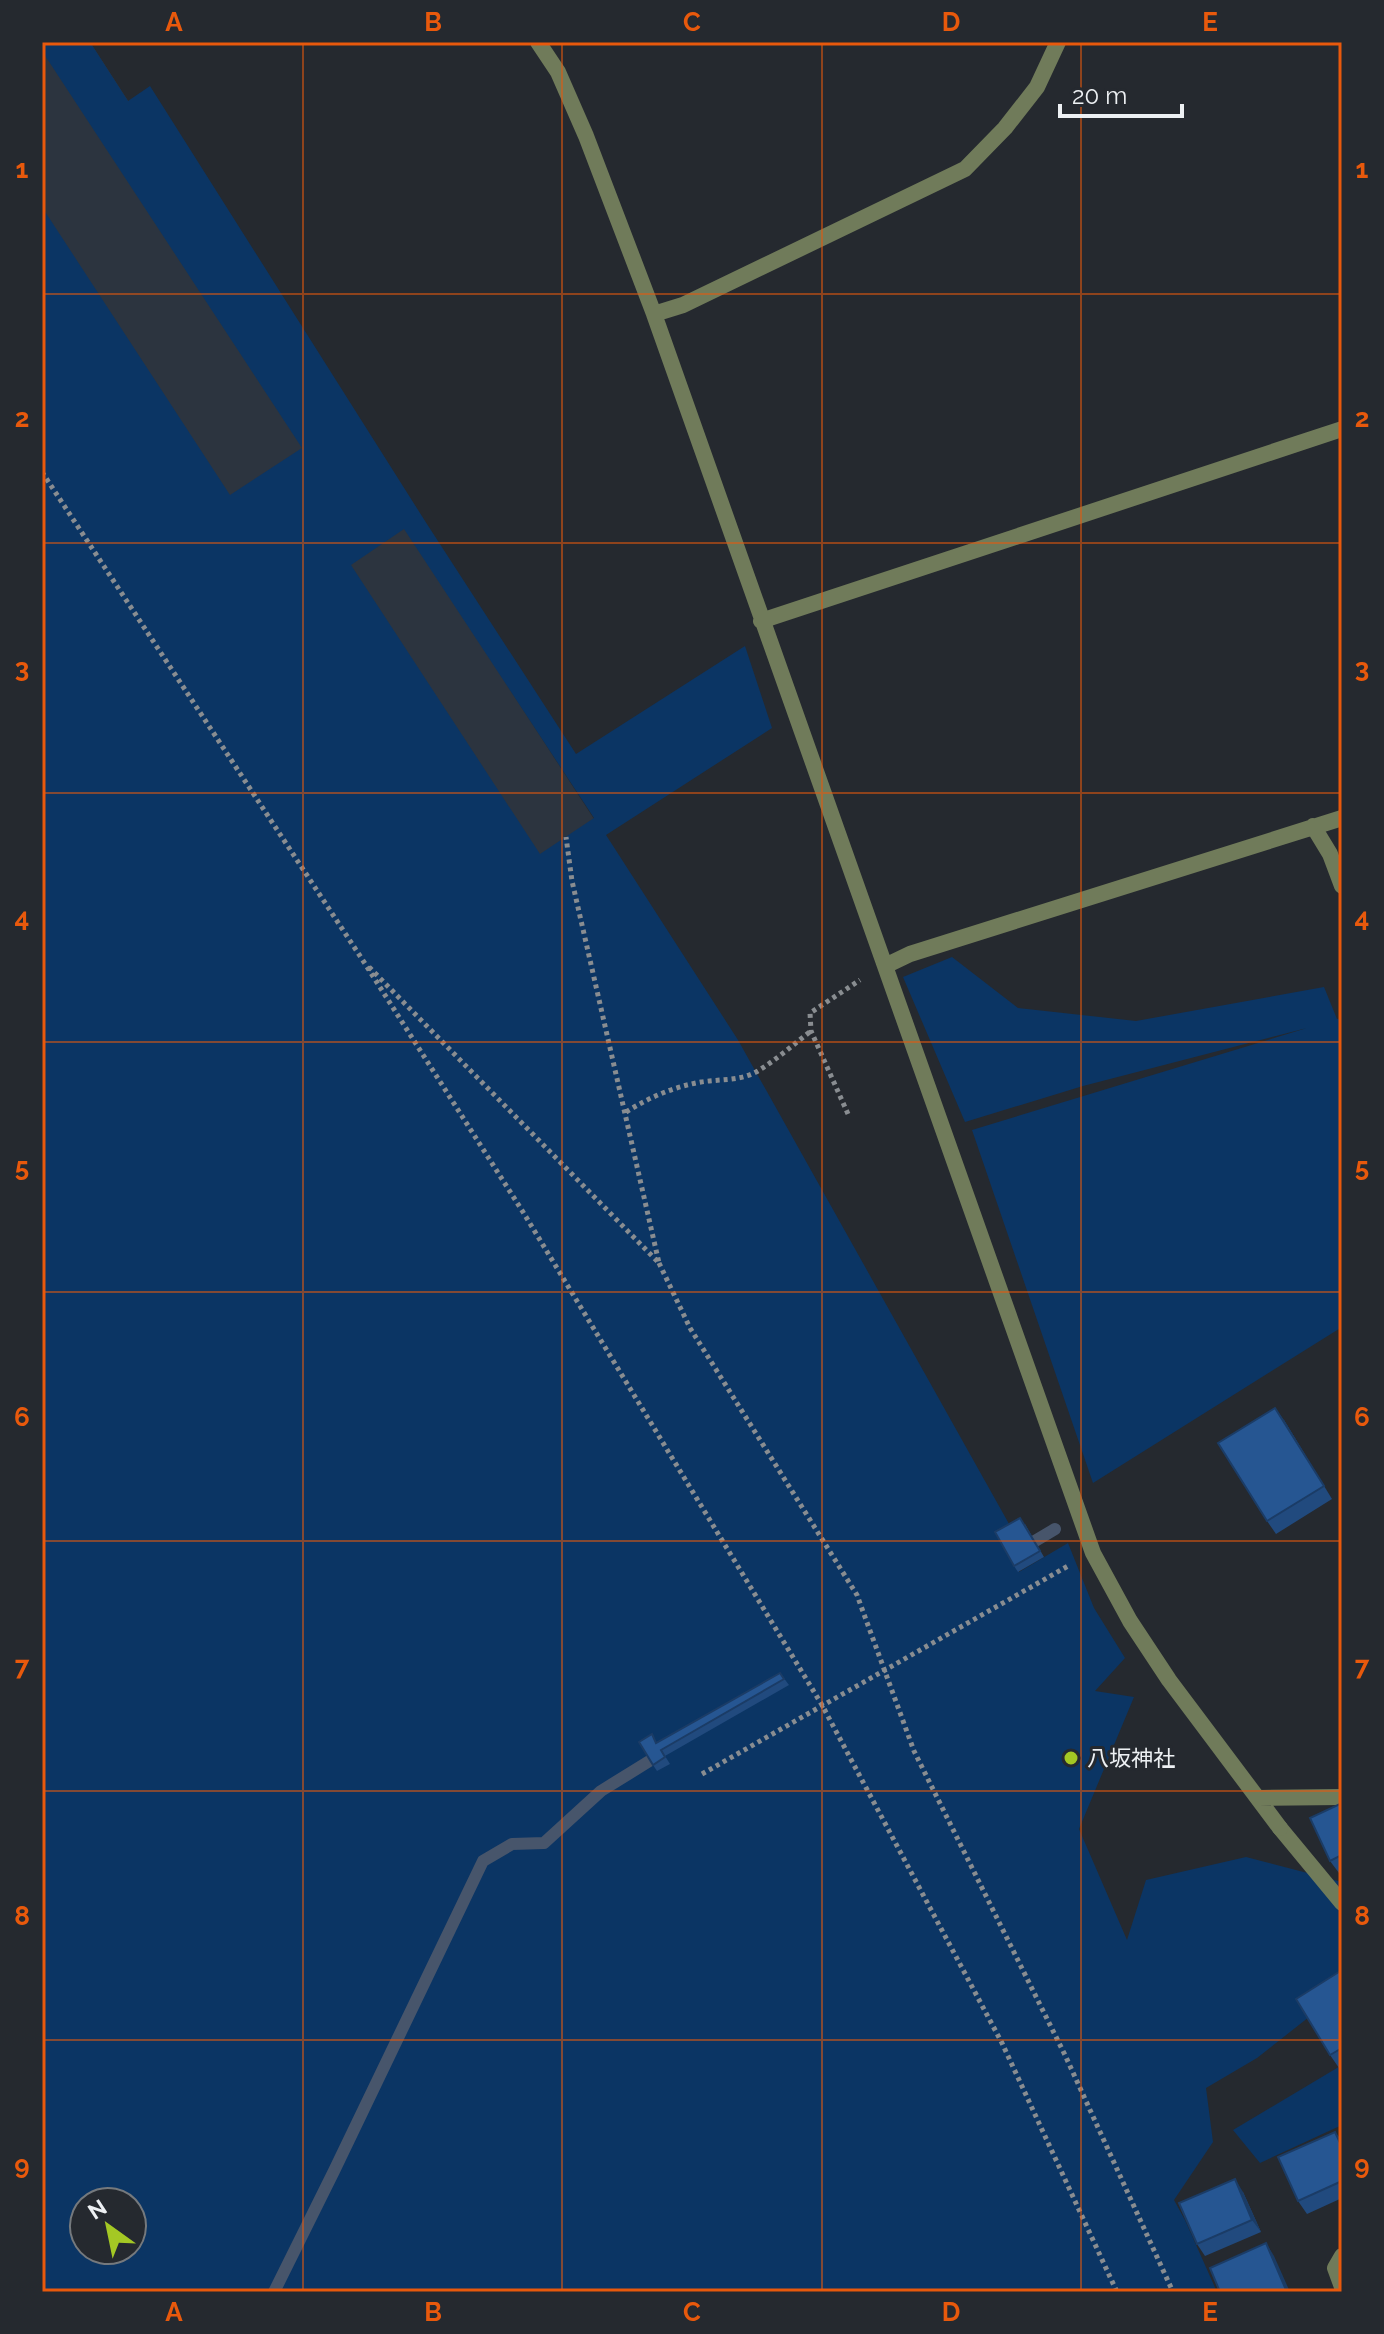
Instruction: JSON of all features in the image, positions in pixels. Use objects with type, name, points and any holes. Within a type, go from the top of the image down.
[{"type":"street","points":[[538,42],[558,72],[586,136],[654,314],[1093,1553],[1130,1621],[1169,1680],[1280,1828],[1342,1903]]},
{"type":"street","points":[[654,314],[683,305],[965,169],[1005,128],[1037,87],[1058,42]]},
{"type":"street","points":[[761,621],[1342,429]]},
{"type":"street","points":[[885,966],[910,954],[1342,818]]},
{"type":"street","points":[[1313,826],[1330,854],[1342,886]]},
{"type":"street","points":[[1259,1798],[1342,1797]]},
{"type":"street","points":[[1342,2256],[1335,2268],[1342,2287]]},
{"type":"path","points":[[42,472],[362,959],[523,1212],[822,1705],[1002,2043],[1117,2292]]},
{"type":"path","points":[[566,837],[572,881],[659,1263],[690,1328],[857,1595],[914,1751],[1065,2055],[1173,2292]]},
{"type":"path","points":[[362,959],[659,1263]]},
{"type":"path","points":[[848,1114],[811,1031],[810,1013],[885,966]]},
{"type":"path","points":[[626,1112],[668,1090],[702,1082],[730,1080],[755,1072],[811,1031]]},
{"type":"path","points":[[702,1774],[1022,1590],[1093,1553]]},
{"type":"shaded area","points":[[42,42],[90,42],[594,819],[480,917],[42,246]]},
{"type":"shaded area","points":[[42,42],[90,42],[128,101],[150,86],[576,754],[745,646],[772,728],[606,835],[738,1040],[1013,1531],[1019,1572],[1068,1543],[1094,1608],[1125,1658],[1095,1691],[1134,1697],[1079,1829],[1127,1940],[1146,1880],[1246,1857],[1342,1882],[1342,1991],[1257,2058],[1206,2088],[1213,2142],[1174,2200],[1217,2292],[42,2292],[42,207],[230,495],[302,448],[42,51]],"holes":[[[404,529],[594,818],[540,854],[351,565]]]},
{"type":"shaded area","points":[[952,957],[1018,1008],[1136,1021],[1324,987],[1337,1019],[1342,1018],[1342,1327],[1093,1483],[972,1130],[1307,1028],[1083,1086],[965,1122],[903,977]]},
{"type":"shaded area","points":[[1342,2065],[1342,2125],[1260,2163],[1233,2130]]},
{"type":"building","points":[[1275,1408],[1324,1486],[1267,1521],[1218,1443]]},
{"type":"building","points":[[1020,1518],[1040,1551],[1014,1566],[995,1532]]},
{"type":"building","points":[[780,1673],[784,1679],[661,1750],[665,1757],[653,1765],[639,1742],[652,1734],[656,1743]]},
{"type":"building","points":[[1342,1803],[1342,1855],[1330,1861],[1310,1818]]},
{"type":"building","points":[[1342,1970],[1342,2048],[1330,2055],[1296,1999]]},
{"type":"building","points":[[1335,2132],[1342,2147],[1342,2181],[1298,2201],[1278,2157]]},
{"type":"building","points":[[1235,2179],[1252,2220],[1197,2244],[1179,2203]]},
{"type":"building","points":[[1266,2243],[1286,2290],[1220,2292],[1210,2268]]},
{"type":"waterway","points":[[1035,1541],[1055,1529]]},
{"type":"waterway","points":[[274,2292],[483,1861],[512,1844],[544,1843],[601,1791],[651,1760]]},
{"type":"place","name":"八坂神社","points":[[1071,1758]]}]
